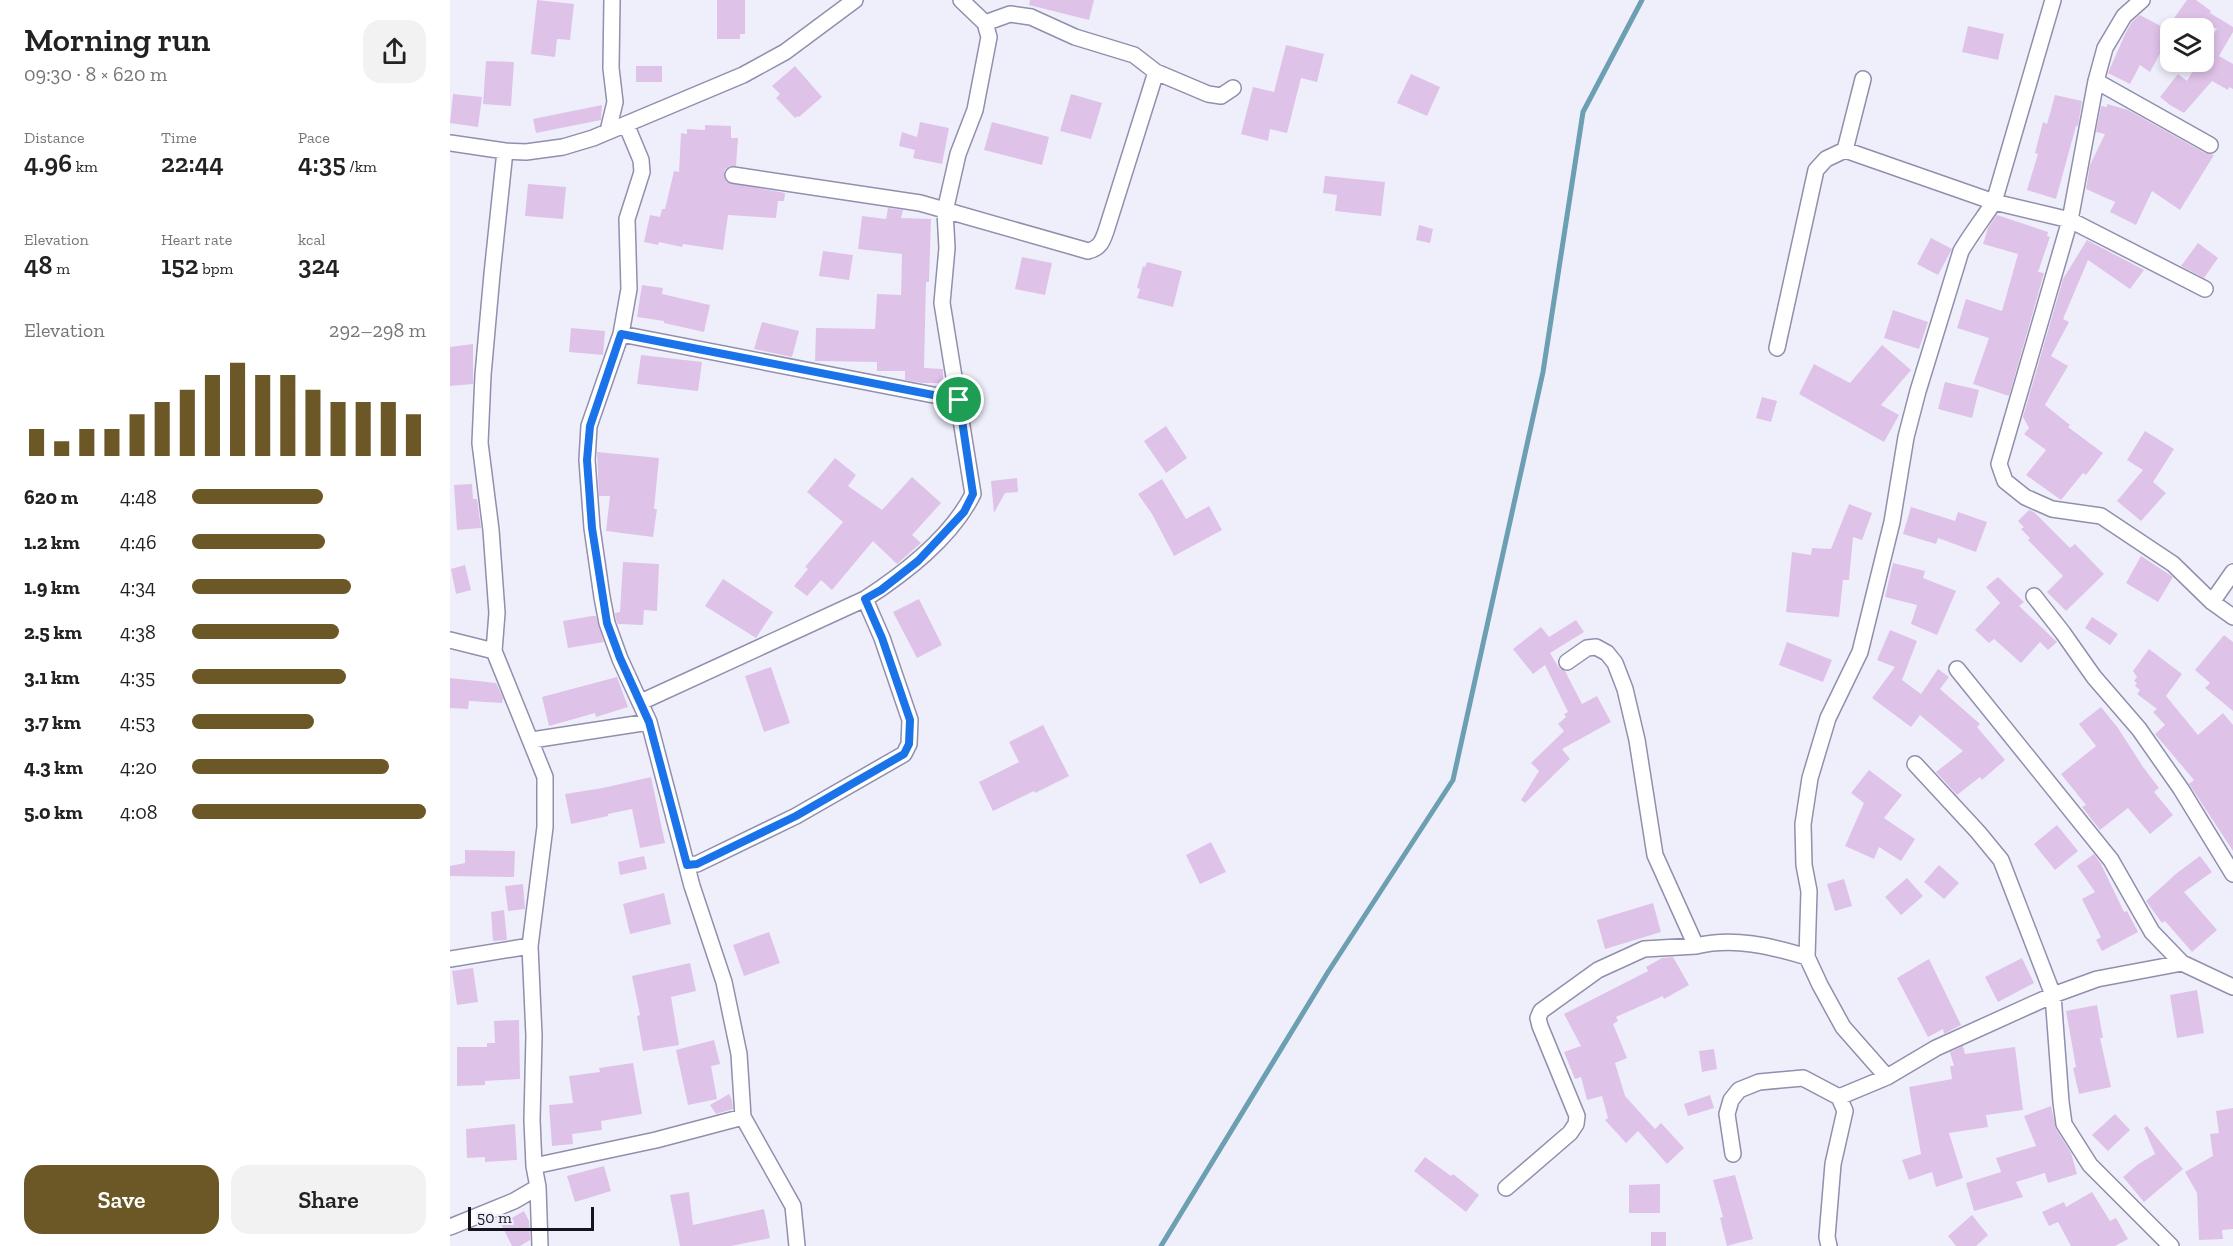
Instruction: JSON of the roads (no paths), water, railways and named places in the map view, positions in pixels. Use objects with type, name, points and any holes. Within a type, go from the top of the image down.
[{"type":"street","points":[[608,131],[615,102],[611,68],[612,0]]},
{"type":"street","points":[[450,143],[505,152],[563,147],[626,124],[743,75],[785,51],[855,0]]},
{"type":"street","points":[[641,702],[881,590],[918,561],[964,512],[973,494],[942,303],[947,248],[945,211],[958,154],[975,110],[989,37],[985,23],[961,0]]},
{"type":"street","points":[[1887,1077],[1843,1027],[1807,957],[1809,891],[1804,865],[1803,824],[1810,778],[1828,718],[1860,652],[1892,522],[1906,437],[1961,251],[1994,202],[2053,0]]},
{"type":"street","points":[[2142,0],[2124,16],[2105,48],[2096,81],[2070,220],[1999,464],[2005,481],[2025,497],[2052,509],[2101,516],[2173,564],[2212,602],[2233,617]]},
{"type":"street","points":[[985,23],[1010,14],[1031,17],[1075,37],[1134,55],[1156,72],[1208,94],[1221,96],[1233,88]]},
{"type":"street","points":[[733,176],[920,203],[1088,251],[1095,250],[1101,245],[1107,228],[1156,72]]},
{"type":"street","points":[[1845,150],[1863,79]]},
{"type":"street","points":[[2096,81],[2210,144]]},
{"type":"street","points":[[626,124],[641,160],[642,172],[627,219],[629,290],[621,334],[590,426],[587,460],[592,528],[607,623],[649,722],[687,865],[724,982],[739,1054],[743,1117],[793,1206],[797,1246]]},
{"type":"street","points":[[1777,348],[1816,170],[1826,159],[1845,150],[1994,202],[2070,220],[2205,290]]},
{"type":"street","points":[[505,152],[492,274],[480,443],[491,530],[497,612],[494,651],[532,740],[545,777],[545,827],[530,946],[534,1036],[532,1120],[540,1246]]},
{"type":"street","points":[[621,334],[959,400]]},
{"type":"street","points":[[2212,602],[2233,572]]},
{"type":"street","points":[[2034,596],[2094,677],[2139,729],[2181,789],[2233,874]]},
{"type":"street","points":[[687,865],[697,864],[796,816],[904,754],[909,744],[910,720],[882,638],[865,599]]},
{"type":"street","points":[[450,640],[494,651]]},
{"type":"street","points":[[1567,662],[1587,648],[1596,647],[1608,653],[1615,663],[1625,689],[1637,740],[1655,855],[1696,946]]},
{"type":"street","points":[[1957,669],[2111,860],[2152,932],[2182,963],[2233,987]]},
{"type":"street","points":[[532,740],[649,722]]},
{"type":"street","points":[[1916,764],[2001,860],[2053,995],[2064,1124],[2090,1165],[2171,1246]]},
{"type":"street","points":[[1506,1188],[1570,1133],[1576,1124],[1577,1116],[1540,1026],[1538,1018],[1541,1011],[1598,970],[1644,949],[1696,946],[1714,942],[1765,945],[1807,957]]},
{"type":"street","points":[[450,959],[530,946]]},
{"type":"street","points":[[1839,1097],[1887,1077],[1936,1048],[2053,995],[2097,979],[2182,963]]},
{"type":"street","points":[[1733,1154],[1727,1114],[1731,1100],[1738,1090],[1759,1082],[1803,1078],[1839,1097],[1845,1111],[1833,1164],[1827,1237],[1829,1246]]},
{"type":"street","points":[[534,1166],[646,1142],[743,1117]]},
{"type":"street","points":[[450,1227],[514,1201],[538,1188]]},
{"type":"waterway","points":[[1161,1246],[1328,972],[1453,780],[1543,372],[1583,112],[1642,0]]}]
